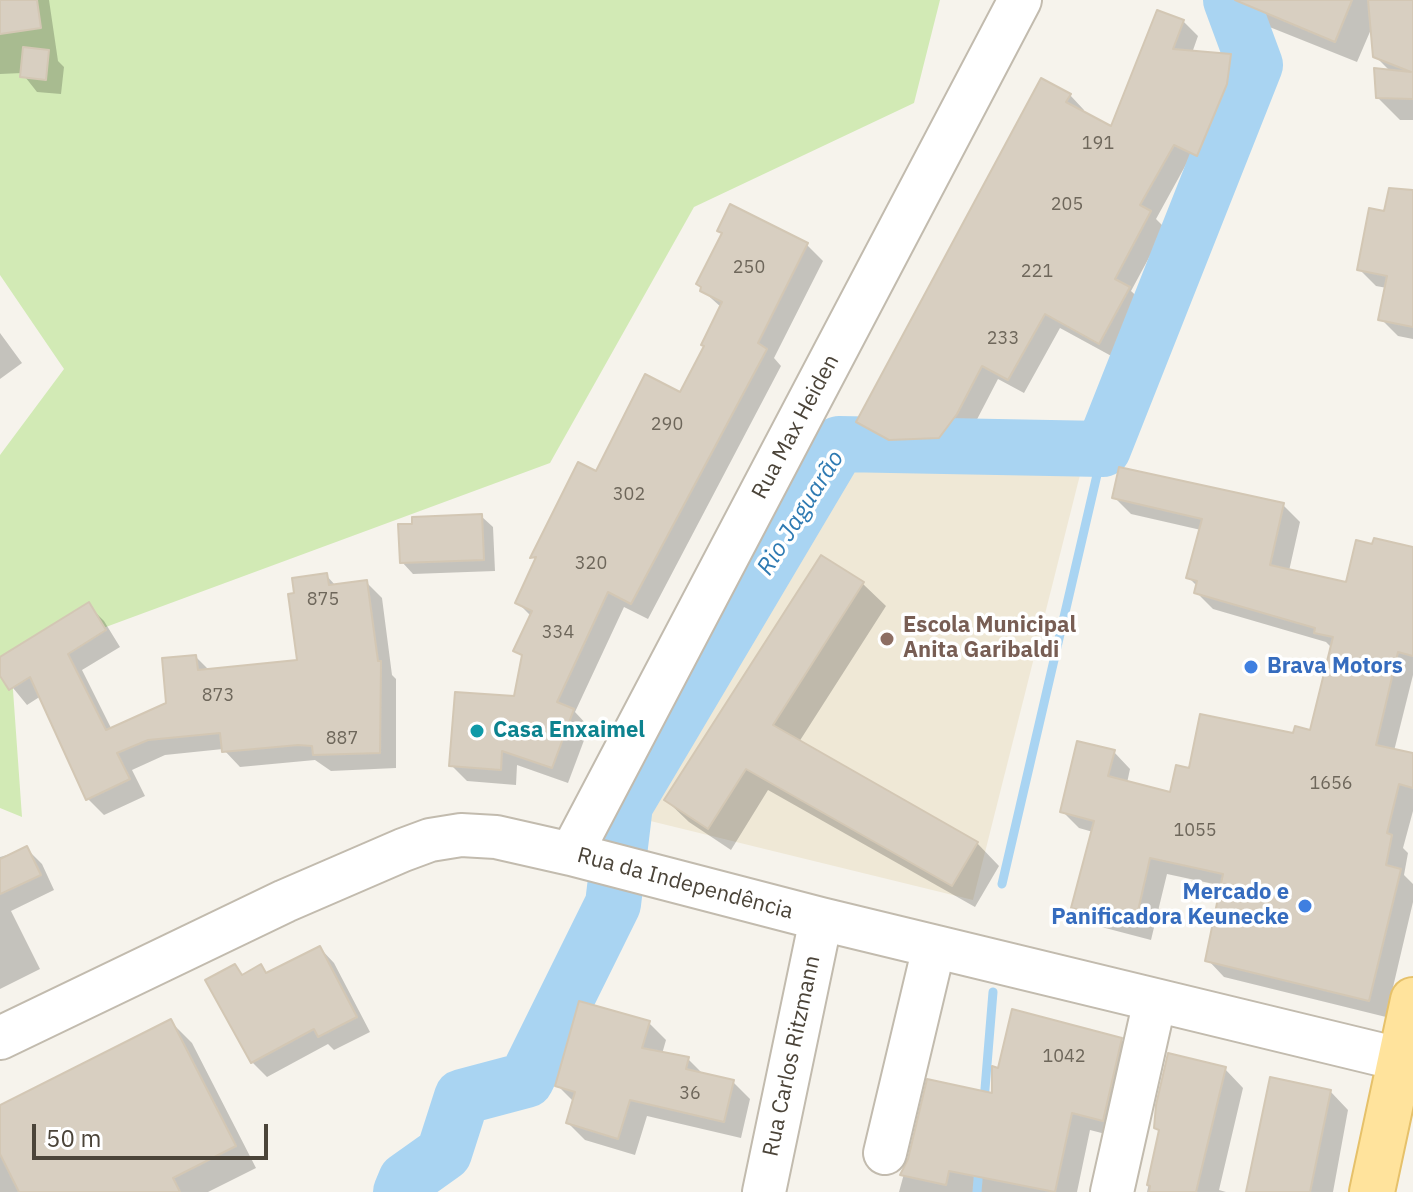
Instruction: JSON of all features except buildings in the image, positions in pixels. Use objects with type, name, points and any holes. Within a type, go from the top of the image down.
[{"type":"main road","points":[[1372,1192],[1406,1060],[1413,1000]]},
{"type":"street","name":"Rua Max Heiden","points":[[587,858],[1020,0]]},
{"type":"street","name":"Rua da Independência","points":[[0,1038],[285,901],[430,840],[461,835],[496,837],[587,858],[934,947],[1406,1060]]},
{"type":"street","name":"Rua Carlos Ritzmann","points":[[764,1192],[821,919]]},
{"type":"street","points":[[885,1153],[934,947]]},
{"type":"street","points":[[1112,1192],[1155,1000]]},
{"type":"shaded area","name":"Escola Municipal Anita Garibaldi","points":[[845,459],[1083,463],[973,900],[630,816]]},
{"type":"green space","points":[[0,0],[940,0],[914,103],[694,207],[550,463],[11,662],[22,817],[0,808],[0,455],[64,369],[0,275]]},
{"type":"waterway","name":"Rio Jaguarão","points":[[401,1192],[406,1180],[444,1153],[462,1097],[526,1080],[613,904],[625,805],[839,444],[1103,449],[1255,65],[1231,0]]},
{"type":"waterway","points":[[1002,884],[1103,449]]},
{"type":"waterway","points":[[984,1101],[993,992]]},
{"type":"waterway","points":[[977,1192],[979,1167]]},
{"type":"place","name":"Escola Municipal Anita Garibaldi","points":[[887,639]]},
{"type":"place","name":"Brava Motors","points":[[1251,667]]},
{"type":"place","name":"Casa Enxaimel","points":[[477,731]]},
{"type":"place","name":"Mercado e Panificadora Keunecke","points":[[1305,906]]}]
